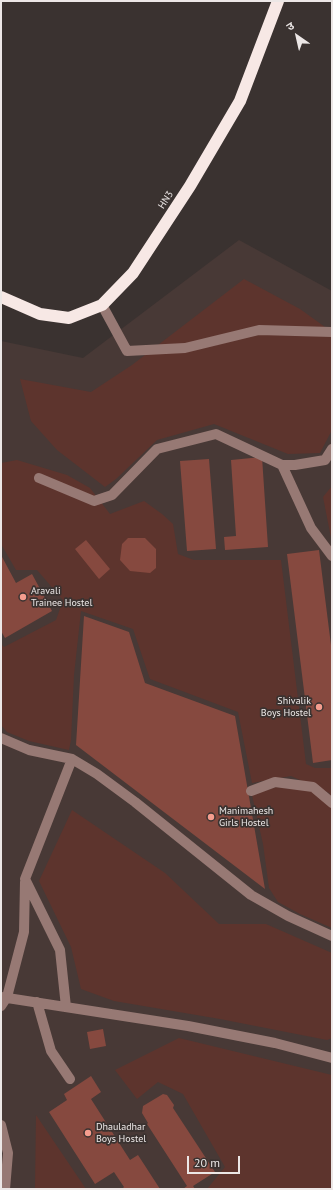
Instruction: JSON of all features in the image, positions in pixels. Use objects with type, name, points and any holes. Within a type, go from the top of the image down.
[{"type":"highway","name":"HN3","points":[[1,297],[40,314],[69,318],[102,305],[133,272],[190,186],[240,101],[278,1]]},
{"type":"street","points":[[102,305],[127,351],[185,348],[258,330],[332,332]]},
{"type":"street","points":[[39,478],[94,501],[112,495],[157,449],[216,434],[282,465],[325,460],[332,449]]},
{"type":"street","points":[[282,465],[311,528],[332,556]]},
{"type":"street","points":[[1,738],[30,750],[72,759],[97,774],[135,802],[250,895],[288,916],[332,936]]},
{"type":"street","points":[[1,1006],[24,932],[26,879],[72,759]]},
{"type":"street","points":[[251,791],[275,782],[313,786],[332,803]]},
{"type":"street","points":[[26,879],[60,950],[66,1007]]},
{"type":"street","points":[[4,997],[188,1026],[267,1042],[332,1058]]},
{"type":"street","points":[[37,1002],[51,1051],[70,1078]]},
{"type":"street","points":[[1,1125],[8,1153],[5,1189]]},
{"type":"shaded area","points":[[239,240],[332,291],[332,1189],[1,1189],[1,341],[83,358]]},
{"type":"shaded area","points":[[244,279],[300,309],[332,332],[332,430],[320,453],[288,454],[214,424],[157,440],[116,479],[105,487],[57,450],[31,421],[20,379],[91,392],[132,365]]},
{"type":"shaded area","points":[[17,460],[67,475],[90,488],[110,514],[144,501],[173,524],[178,554],[194,560],[281,560],[306,764],[315,768],[332,768],[332,798],[329,793],[291,776],[252,783],[238,712],[150,679],[133,629],[81,611],[74,675],[71,740],[69,750],[29,741],[7,732],[1,725],[1,644],[4,647],[56,620],[63,600],[37,570],[16,570],[1,544],[1,463]]},
{"type":"shaded area","points":[[332,486],[332,543],[323,497]]},
{"type":"shaded area","points":[[276,787],[312,791],[332,808],[332,928],[300,914],[278,902],[269,888],[263,844],[252,795]]},
{"type":"shaded area","points":[[72,810],[165,873],[219,924],[266,924],[332,953],[332,1038],[327,1040],[220,1019],[114,1001],[81,989],[71,947],[39,881]]},
{"type":"shaded area","points":[[179,1038],[332,1075],[332,1189],[207,1189],[225,1167],[183,1094],[158,1082],[137,1099],[115,1070]]},
{"type":"shaded area","points":[[36,1115],[86,1189],[35,1189]]},
{"type":"building","points":[[262,457],[268,547],[225,550],[224,537],[236,536],[231,460]]},
{"type":"building","points":[[209,459],[216,549],[187,551],[180,461]]},
{"type":"building","points":[[128,538],[145,538],[156,549],[156,568],[150,573],[130,571],[120,560],[122,544]]},
{"type":"building","points":[[86,540],[110,569],[99,579],[75,549]]},
{"type":"building","name":"Shivalik Boys Hostel","points":[[319,550],[332,653],[332,760],[313,763],[287,554]]},
{"type":"building","name":"Aravali Trainee Hostel","points":[[1,555],[16,583],[32,574],[52,611],[5,638],[1,631]]},
{"type":"building","name":"Manimahesh Girls Hostel","points":[[84,616],[129,632],[145,683],[235,716],[265,889],[76,745]]},
{"type":"building","points":[[103,1029],[106,1046],[90,1049],[87,1032]]},
{"type":"building","name":"Dhauladhar Boys Hostel","points":[[91,1076],[101,1092],[91,1099],[130,1160],[138,1155],[160,1189],[122,1189],[124,1187],[114,1172],[95,1184],[49,1112],[67,1100],[64,1094]]},
{"type":"building","name":"Dhauladhar Boys Hostel","points":[[163,1094],[167,1095],[174,1105],[173,1108],[215,1172],[193,1186],[195,1189],[183,1189],[187,1186],[147,1124],[148,1123],[142,1113],[143,1106]]},
{"type":"place","name":"Aravali Trainee Hostel","points":[[23,597]]},
{"type":"place","name":"Shivalik Boys Hostel","points":[[319,707]]},
{"type":"place","name":"Manimahesh Girls Hostel","points":[[211,817]]},
{"type":"place","name":"Dhauladhar Boys Hostel","points":[[88,1133]]}]
